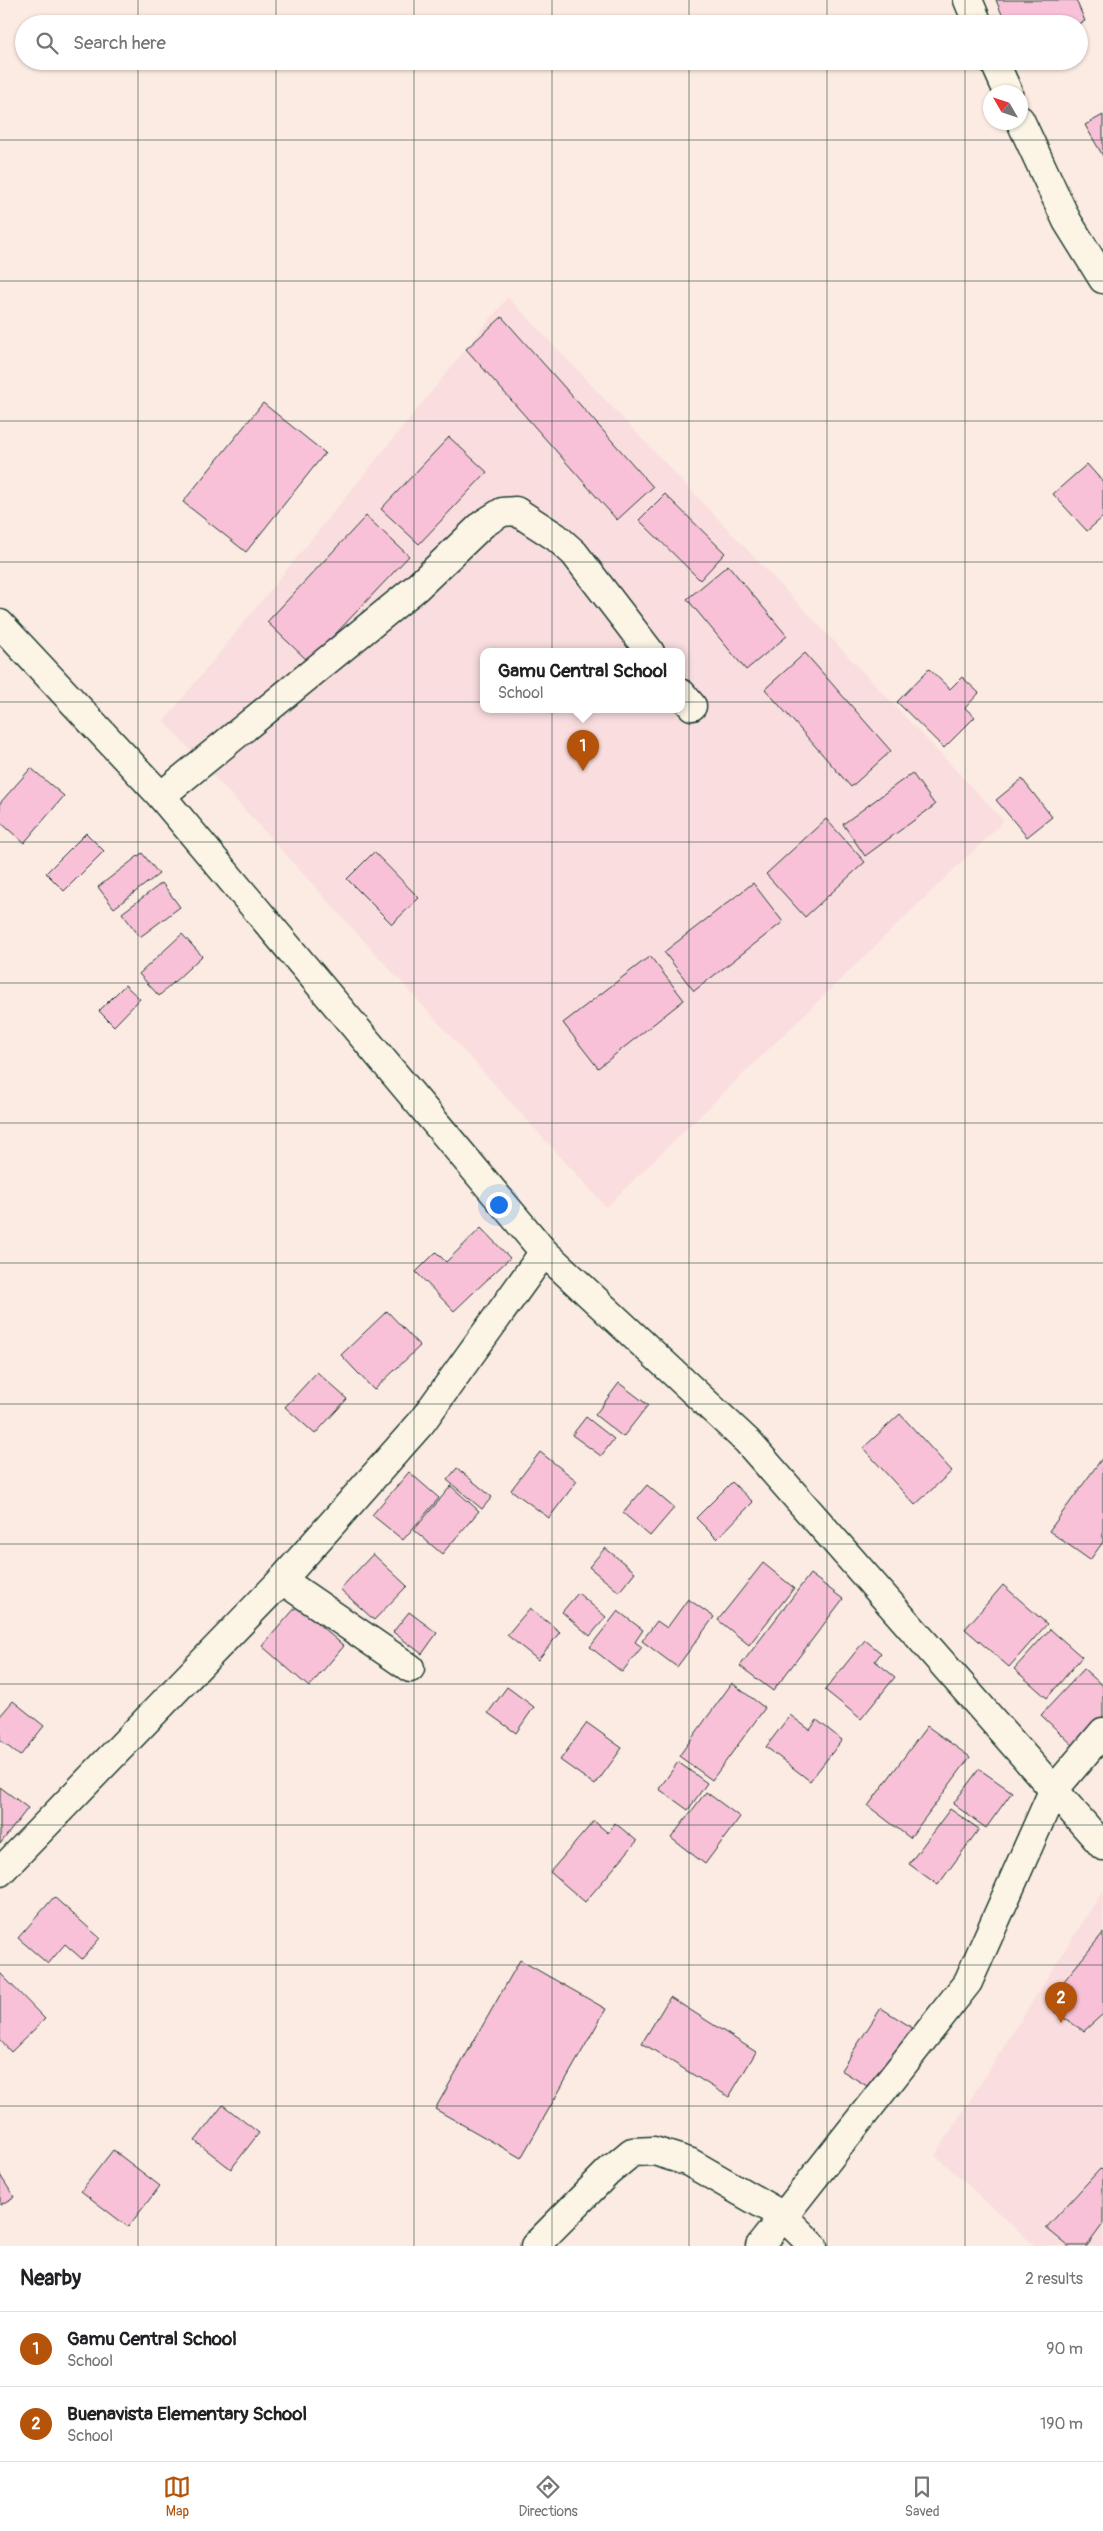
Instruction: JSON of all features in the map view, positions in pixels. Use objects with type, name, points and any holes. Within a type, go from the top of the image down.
[{"type":"street","points":[[968,0],[974,15]]},
{"type":"street","points":[[998,70],[1005,85]]},
{"type":"street","points":[[1025,130],[1067,221],[1103,279]]},
{"type":"street","points":[[161,796],[416,588],[483,524],[502,512],[516,511],[556,537],[574,553],[647,648]]},
{"type":"street","points":[[0,624],[161,796],[544,1252],[747,1441],[1103,1846]]},
{"type":"street","points":[[0,1872],[282,1580],[421,1423],[544,1252]]},
{"type":"street","points":[[282,1580],[410,1668]]},
{"type":"street","points":[[760,2246],[968,1982],[1053,1791],[1103,1732]]},
{"type":"street","points":[[535,2246],[608,2172],[632,2152],[654,2151],[688,2162],[783,2216],[813,2246]]},
{"type":"shaded area","points":[[508,297],[1004,821],[606,1207],[164,721]]},
{"type":"shaded area","points":[[1103,1890],[1103,2246],[1035,2246],[935,2155]]},
{"type":"building","points":[[996,0],[1076,0],[1082,15],[1002,15]]},
{"type":"building","points":[[1103,115],[1103,156],[1085,125]]},
{"type":"building","points":[[502,317],[653,487],[617,520],[466,349]]},
{"type":"building","points":[[263,403],[325,453],[246,552],[183,502]]},
{"type":"building","points":[[449,437],[487,472],[419,544],[381,509]]},
{"type":"building","points":[[1087,464],[1103,482],[1103,517],[1087,531],[1053,494]]},
{"type":"building","points":[[665,494],[725,553],[700,580],[639,520]]},
{"type":"building","points":[[366,516],[409,556],[309,662],[267,622]]},
{"type":"building","points":[[728,565],[787,636],[746,670],[687,599]]},
{"type":"building","points":[[805,653],[891,751],[851,787],[765,689]]},
{"type":"building","points":[[929,669],[950,689],[962,677],[979,693],[965,708],[975,717],[944,748],[897,702]]},
{"type":"building","points":[[31,768],[64,796],[24,843],[0,822],[0,803]]},
{"type":"building","points":[[912,773],[935,805],[865,856],[843,824]]},
{"type":"building","points":[[1022,779],[1052,817],[1027,837],[996,800]]},
{"type":"building","points":[[826,819],[865,862],[805,917],[766,874]]},
{"type":"building","points":[[86,833],[104,851],[64,891],[46,873]]},
{"type":"building","points":[[374,852],[419,898],[392,924],[347,879]]},
{"type":"building","points":[[142,853],[159,874],[114,908],[98,887]]},
{"type":"building","points":[[162,883],[180,907],[140,937],[122,913]]},
{"type":"building","points":[[753,883],[783,922],[694,991],[664,952]]},
{"type":"building","points":[[182,934],[202,956],[159,996],[139,974]]},
{"type":"building","points":[[650,956],[684,1000],[598,1068],[563,1023]]},
{"type":"building","points":[[125,985],[140,999],[114,1026],[99,1011]]},
{"type":"building","points":[[481,1228],[510,1258],[454,1311],[416,1272],[436,1252],[446,1262]]},
{"type":"building","points":[[387,1311],[420,1346],[374,1390],[341,1355]]},
{"type":"building","points":[[317,1372],[347,1399],[315,1434],[285,1407]]},
{"type":"building","points":[[619,1383],[648,1405],[623,1437],[595,1415]]},
{"type":"building","points":[[900,1414],[952,1471],[915,1505],[863,1448]]},
{"type":"building","points":[[586,1417],[614,1439],[601,1456],[572,1435]]},
{"type":"building","points":[[540,1452],[577,1481],[549,1518],[511,1490]]},
{"type":"building","points":[[1103,1457],[1103,1542],[1090,1560],[1049,1531]]},
{"type":"building","points":[[457,1468],[492,1497],[482,1509],[447,1480]]},
{"type":"building","points":[[409,1472],[439,1498],[403,1540],[372,1515]]},
{"type":"building","points":[[732,1482],[753,1502],[717,1539],[696,1518]]},
{"type":"building","points":[[647,1485],[674,1508],[650,1536],[623,1513]]},
{"type":"building","points":[[451,1486],[479,1511],[442,1554],[414,1530]]},
{"type":"building","points":[[605,1548],[635,1572],[619,1592],[589,1567]]},
{"type":"building","points":[[373,1554],[407,1586],[374,1620],[340,1589]]},
{"type":"building","points":[[763,1563],[794,1588],[749,1645],[718,1620]]},
{"type":"building","points":[[810,1574],[843,1599],[773,1691],[740,1666]]},
{"type":"building","points":[[1003,1585],[1047,1624],[1009,1667],[965,1629]]},
{"type":"building","points":[[578,1593],[606,1617],[590,1636],[562,1612]]},
{"type":"building","points":[[688,1599],[714,1617],[677,1667],[642,1641],[657,1621],[667,1628]]},
{"type":"building","points":[[297,1606],[344,1646],[309,1687],[262,1646]]},
{"type":"building","points":[[530,1608],[560,1632],[538,1660],[507,1635]]},
{"type":"building","points":[[618,1611],[643,1630],[635,1642],[642,1647],[622,1672],[590,1647]]},
{"type":"building","points":[[409,1612],[437,1633],[422,1654],[393,1632]]},
{"type":"building","points":[[1050,1629],[1082,1657],[1047,1698],[1014,1669]]},
{"type":"building","points":[[865,1640],[881,1653],[875,1661],[895,1677],[861,1719],[825,1690]]},
{"type":"building","points":[[1084,1669],[1103,1686],[1103,1719],[1076,1748],[1041,1715]]},
{"type":"building","points":[[732,1683],[765,1708],[712,1780],[679,1756]]},
{"type":"building","points":[[507,1687],[534,1707],[516,1733],[488,1713]]},
{"type":"building","points":[[13,1701],[44,1726],[20,1756],[0,1740],[0,1716]]},
{"type":"building","points":[[790,1715],[810,1730],[817,1720],[842,1740],[810,1781],[766,1747]]},
{"type":"building","points":[[587,1723],[622,1748],[595,1785],[560,1760]]},
{"type":"building","points":[[927,1726],[970,1757],[910,1838],[868,1806]]},
{"type":"building","points":[[678,1762],[707,1783],[688,1810],[659,1789]]},
{"type":"building","points":[[979,1769],[1012,1792],[986,1828],[953,1804]]},
{"type":"building","points":[[0,1787],[28,1808],[0,1844]]},
{"type":"building","points":[[706,1792],[740,1817],[705,1864],[671,1838]]},
{"type":"building","points":[[950,1809],[979,1829],[938,1885],[909,1864]]},
{"type":"building","points":[[594,1821],[608,1833],[615,1823],[637,1841],[585,1902],[550,1872]]},
{"type":"building","points":[[54,1897],[100,1938],[82,1959],[65,1944],[48,1964],[18,1938]]},
{"type":"building","points":[[1103,1933],[1103,2014],[1084,2031],[1054,2012],[1071,2001],[1064,1981]]},
{"type":"building","points":[[520,1960],[606,2009],[521,2158],[435,2109]]},
{"type":"building","points":[[0,1973],[45,2019],[11,2052],[0,2040]]},
{"type":"building","points":[[670,1997],[756,2052],[729,2097],[642,2043]]},
{"type":"building","points":[[881,2008],[919,2032],[880,2094],[841,2070]]},
{"type":"building","points":[[223,2105],[259,2133],[231,2169],[195,2141]]},
{"type":"building","points":[[113,2150],[160,2186],[128,2227],[81,2191]]},
{"type":"building","points":[[1100,2169],[1103,2170],[1103,2224],[1087,2246],[1068,2246],[1046,2228]]},
{"type":"building","points":[[0,2175],[14,2197],[0,2205]]},
{"type":"place","name":"Gamu Central School","points":[[583,771]]},
{"type":"place","name":"Buenavista Elementary School","points":[[1061,2023]]}]
